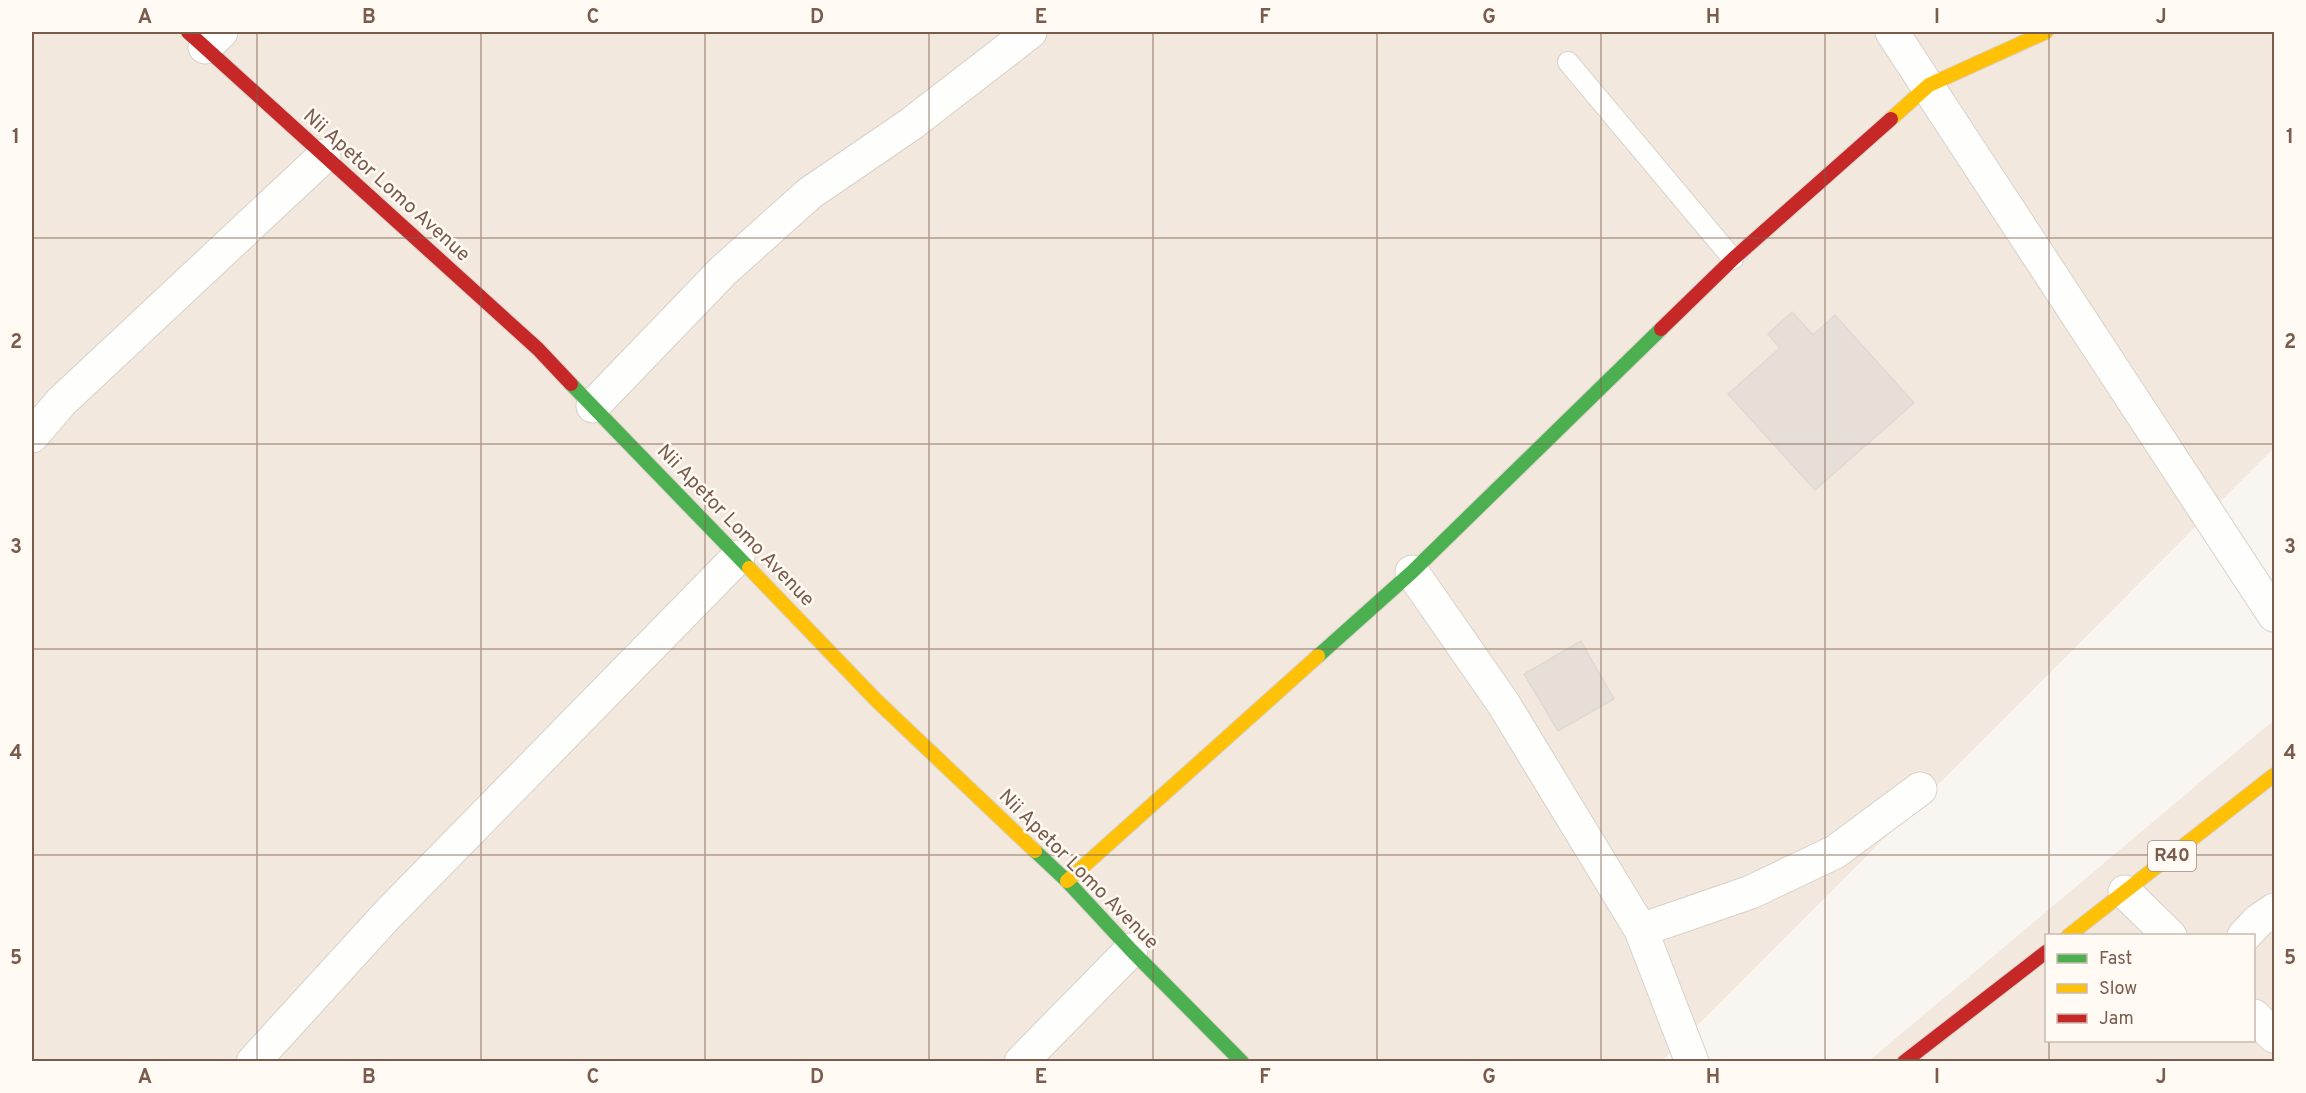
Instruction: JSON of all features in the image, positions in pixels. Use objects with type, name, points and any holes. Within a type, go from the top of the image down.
[{"type":"street","points":[[593,406],[723,271],[810,193],[911,124],[1030,32]]},
{"type":"street","points":[[1892,32],[1929,85],[2274,615]]},
{"type":"street","points":[[1067,881],[1413,572],[1733,259],[1929,85],[2046,32]]},
{"type":"street","name":"Nii Apetor Lomo Avenue","points":[[205,37],[324,156],[538,349],[877,701],[1067,881],[1131,950],[1242,1062]]},
{"type":"street","points":[[32,436],[61,402],[324,156]]},
{"type":"street","points":[[253,1062],[388,914],[738,557]]},
{"type":"street","points":[[1413,572],[1503,703],[1641,930],[1692,1062]]},
{"type":"street","name":"R40","points":[[2071,934],[2274,775]]},
{"type":"street","points":[[1641,930],[1751,892],[1835,852],[1920,789]]},
{"type":"street","points":[[2125,892],[2168,934]]},
{"type":"street","points":[[2246,934],[2258,921],[2274,910]]},
{"type":"street","points":[[1021,1062],[1131,950]]},
{"type":"street","points":[[1904,1062],[2045,953]]},
{"type":"street","points":[[2255,1018],[2274,1036]]},
{"type":"lane","points":[[1568,62],[1733,259]]},
{"type":"shaded area","points":[[32,32],[2274,32],[2274,448],[1662,1061],[32,1061]]},
{"type":"shaded area","points":[[2274,720],[2274,1061],[1869,1061]]},
{"type":"building","points":[[1792,312],[1813,335],[1835,315],[1914,403],[1815,490],[1728,394],[1780,348],[1768,334]]},
{"type":"building","points":[[1581,641],[1614,699],[1558,731],[1524,674]]},
{"type":"traffic: fast","points":[[1318,656],[1412,572],[1661,329]]},
{"type":"traffic: fast","points":[[571,384],[749,568]]},
{"type":"traffic: fast","points":[[1035,851],[1067,881],[1131,950],[1242,1062]]},
{"type":"traffic: slow","points":[[1891,119],[1929,85],[2046,32]]},
{"type":"traffic: slow","points":[[749,568],[877,701],[1035,851]]},
{"type":"traffic: slow","points":[[1067,881],[1318,656]]},
{"type":"traffic: slow","points":[[2071,934],[2274,775]]},
{"type":"traffic: jam","points":[[188,32],[538,349],[571,384]]},
{"type":"traffic: jam","points":[[1661,329],[1733,259],[1891,119]]},
{"type":"traffic: jam","points":[[1904,1062],[2045,953]]}]
